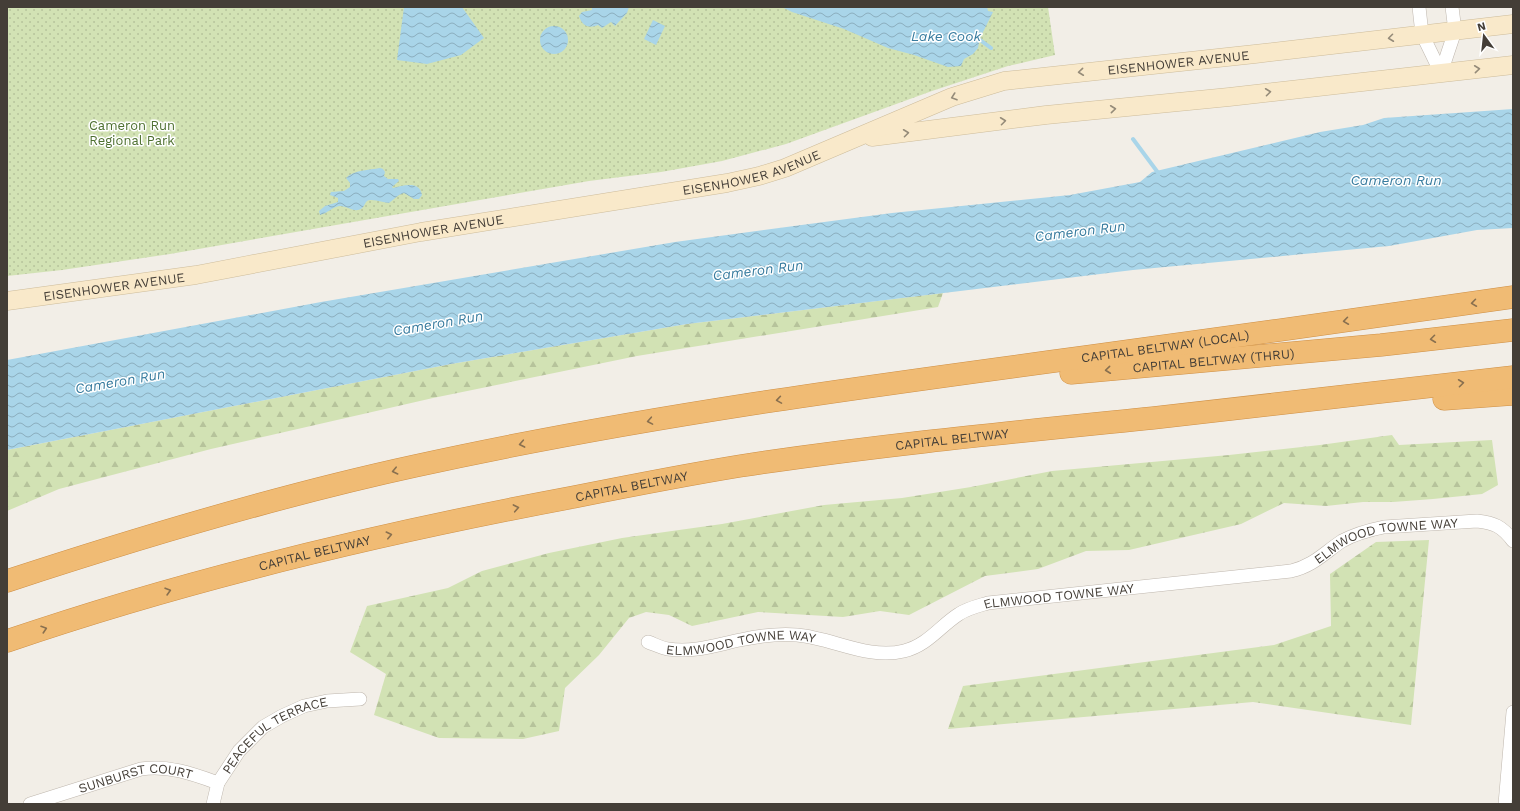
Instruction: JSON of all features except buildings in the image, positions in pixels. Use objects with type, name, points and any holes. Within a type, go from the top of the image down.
[{"type":"highway","name":"CAPITAL BELTWAY (LOCAL)","points":[[817,394],[1513,298]]},
{"type":"highway","name":"CAPITAL BELTWAY (THRU)","points":[[817,394],[1374,346],[1513,330]]},
{"type":"highway","points":[[1269,405],[1513,377]]},
{"type":"highway","points":[[7,581],[224,515],[356,480],[520,444],[817,394]]},
{"type":"highway","points":[[1269,405],[1452,399],[1513,394]]},
{"type":"highway","name":"CAPITAL BELTWAY","points":[[7,641],[72,619],[260,566],[344,545],[473,516],[659,480],[888,446],[1014,431],[1269,405]]},
{"type":"main road","name":"EISENHOWER AVENUE","points":[[7,301],[196,275],[421,232],[727,183],[785,168],[952,97],[1004,81],[1513,24]]},
{"type":"main road","name":"EISENHOWER AVENUE","points":[[854,139],[1046,116],[1513,65]]},
{"type":"street","points":[[1419,7],[1422,34],[1441,72]]},
{"type":"street","points":[[1441,72],[1455,31],[1452,7]]},
{"type":"street","name":"ELMWOOD TOWNE WAY","points":[[648,642],[667,649],[686,650],[709,648],[760,636],[796,635],[828,640],[870,652],[883,654],[895,653],[919,646],[967,609],[988,603],[1291,571],[1305,567],[1342,541],[1370,529],[1477,521],[1489,522],[1499,526],[1513,541]]},
{"type":"street","name":"PEACEFUL TERRACE","points":[[213,804],[218,784],[239,751],[264,727],[282,716],[304,706],[327,701],[360,699]]},
{"type":"street","points":[[1505,804],[1513,712]]},
{"type":"street","name":"SUNBURST COURT","points":[[30,804],[151,768],[182,770],[218,784]]},
{"type":"green space","name":"Cameron Run Regional Park","points":[[7,7],[1048,7],[1055,55],[1008,66],[932,91],[786,144],[722,161],[661,172],[589,181],[170,254],[62,270],[7,276]]},
{"type":"green space","points":[[943,293],[938,307],[637,356],[433,398],[211,449],[59,489],[7,511],[7,450],[451,364],[687,324]]},
{"type":"green space","points":[[1392,435],[1399,445],[1492,440],[1498,485],[1482,494],[1433,499],[1393,502],[1363,502],[1326,506],[1284,503],[1241,524],[1129,550],[1086,551],[1038,569],[985,576],[909,615],[880,611],[843,617],[758,612],[692,626],[669,615],[646,612],[629,618],[599,655],[565,688],[559,731],[523,739],[439,738],[374,715],[386,674],[350,652],[367,606],[448,588],[482,571],[549,553],[622,538],[722,524],[824,505],[902,498],[971,487],[1052,471],[1229,455]]},
{"type":"green space","points":[[1429,540],[1411,725],[1253,702],[948,729],[963,686],[1274,645],[1331,626],[1330,574],[1376,542]]},
{"type":"water","points":[[404,7],[462,7],[484,38],[461,55],[427,64],[397,60]]},
{"type":"water","points":[[592,7],[629,7],[627,13],[615,26],[611,22],[602,28],[598,25],[592,27],[586,26],[580,19],[579,16],[582,12],[592,10]]},
{"type":"water","name":"Lake Cook","points":[[782,7],[987,7],[988,11],[993,12],[980,38],[978,48],[973,54],[964,59],[961,66],[948,67],[888,48],[844,29],[792,12]]},
{"type":"water","points":[[653,20],[665,26],[656,45],[644,39]]},
{"type":"water","points":[[554,26],[564,30],[568,40],[564,50],[554,54],[544,50],[540,40],[544,30]]},
{"type":"water","name":"Cameron Run","points":[[1513,109],[1513,228],[1477,230],[1389,246],[1133,270],[687,324],[451,364],[7,450],[7,360],[321,302],[675,242],[892,213],[1070,195],[1140,182],[1152,172],[1320,132],[1363,125],[1384,118]]},
{"type":"water","points":[[380,168],[383,169],[385,172],[384,176],[388,179],[398,179],[399,181],[392,187],[393,188],[410,185],[418,187],[422,195],[419,199],[414,199],[404,193],[389,203],[369,200],[363,208],[358,210],[340,206],[320,215],[319,211],[325,206],[338,202],[338,198],[330,195],[331,192],[344,191],[350,187],[350,183],[346,178],[349,175]]},
{"type":"waterway","points":[[976,37],[991,48]]},
{"type":"waterway","points":[[1133,139],[1159,174]]}]
